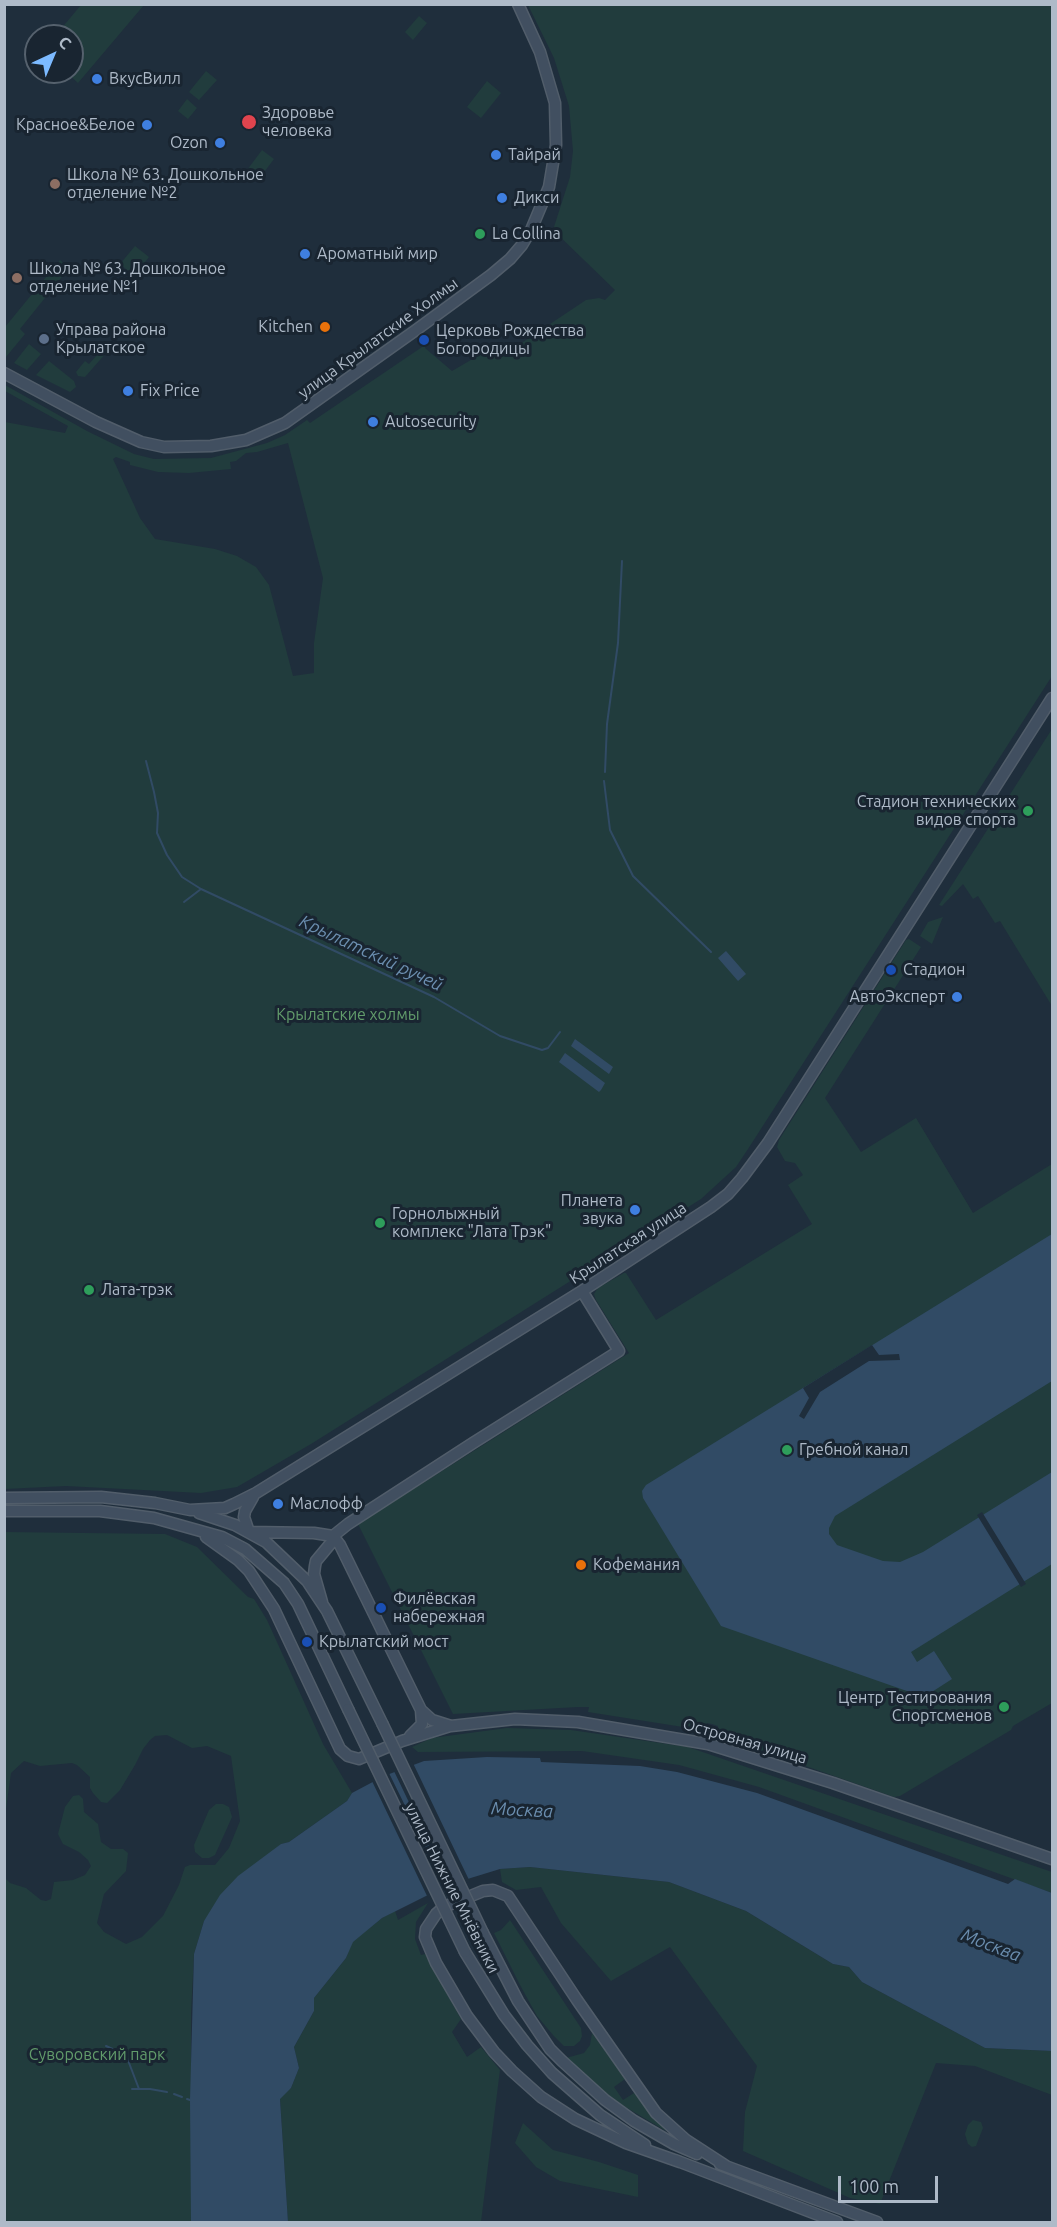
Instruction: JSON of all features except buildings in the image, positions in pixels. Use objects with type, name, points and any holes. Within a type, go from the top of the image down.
[{"type":"main road","name":"улица Крылатские Холмы","points":[[4,373],[96,423],[141,442],[164,447],[211,446],[252,438],[285,423],[416,330],[510,259],[531,230],[549,187],[556,145],[555,103],[540,52],[518,4]]},
{"type":"main road","name":"Крылатская улица","points":[[4,1497],[101,1497],[155,1503],[190,1510],[225,1508],[256,1493],[582,1291],[728,1194],[768,1143],[1053,698]]},
{"type":"main road","points":[[322,1602],[314,1574],[315,1566],[316,1561],[331,1543],[333,1536],[348,1524],[619,1351],[582,1291]]},
{"type":"main road","points":[[249,1532],[244,1517],[245,1510],[256,1493]]},
{"type":"main road","points":[[190,1510],[220,1519],[266,1542],[295,1568],[322,1602]]},
{"type":"main road","points":[[4,1511],[100,1511],[154,1518],[184,1526]]},
{"type":"main road","name":"улица Нижние Мнёвники","points":[[184,1526],[222,1538],[245,1549],[284,1583],[298,1604],[465,1952],[504,2016],[526,2045],[552,2073],[600,2115],[648,2146],[680,2162],[837,2223]]},
{"type":"main road","name":"Островная улица","points":[[184,1526],[226,1549],[249,1571],[274,1609],[340,1749],[348,1756],[359,1759],[402,1741],[451,1726],[515,1719],[578,1722],[708,1744],[833,1783],[1053,1859]]},
{"type":"main road","points":[[249,1532],[314,1533],[333,1536],[340,1545],[421,1710],[432,1720],[451,1726]]},
{"type":"main road","name":"улица Нижние Мнёвники","points":[[322,1602],[514,1995],[550,2049],[605,2100],[634,2121],[674,2144],[877,2223]]},
{"type":"main road","points":[[402,1741],[422,1724],[421,1710]]},
{"type":"main road","points":[[680,2162],[626,2143],[575,2119],[541,2097],[512,2071],[494,2052],[467,2016],[436,1963],[425,1937],[426,1929],[436,1914],[444,1907],[483,1891],[493,1890],[508,1896],[656,2113],[686,2140],[726,2166]]},
{"type":"main road","points":[[787,2204],[820,2223]]},
{"type":"green space","points":[[81,5],[144,5],[84,76],[84,24],[65,24]]},
{"type":"green space","name":"Крылатские холмы","points":[[528,5],[1052,5],[1052,676],[736,1167],[701,1199],[311,1444],[237,1487],[201,1493],[66,1486],[5,1489],[5,422],[65,433],[68,426],[5,391],[5,385],[87,431],[134,454],[154,459],[211,458],[267,443],[285,435],[307,420],[310,423],[425,345],[425,348],[452,371],[488,350],[517,346],[586,300],[599,298],[605,300],[615,290],[553,230],[570,177],[573,151],[569,106],[554,58]],"holes":[[[288,443],[323,578],[314,643],[314,673],[293,676],[269,585],[256,567],[237,556],[215,549],[155,539],[140,518],[113,459],[116,457],[130,462],[130,465],[158,472],[189,473],[231,469],[230,462],[236,461],[246,453]]]},
{"type":"green space","points":[[419,16],[427,23],[413,40],[405,32]]},
{"type":"green space","points":[[206,71],[217,80],[199,100],[189,92]]},
{"type":"green space","points":[[487,81],[501,93],[481,118],[467,107]]},
{"type":"green space","points":[[187,99],[197,108],[188,119],[178,111]]},
{"type":"green space","points":[[262,150],[274,159],[259,179],[247,170]]},
{"type":"green space","points":[[135,246],[149,257],[134,276],[120,264]]},
{"type":"green space","points":[[60,260],[69,268],[20,329],[25,334],[6,357],[5,327]]},
{"type":"green space","points":[[29,344],[41,354],[27,370],[14,363]]},
{"type":"green space","points":[[105,346],[107,352],[85,377],[78,376],[76,372],[85,361],[89,364]]},
{"type":"green space","points":[[49,361],[74,381],[76,387],[70,392],[36,375]]},
{"type":"green space","name":"Стадион технических видов спорта","points":[[1052,729],[1052,1006],[1000,921],[995,923],[978,896],[973,899],[963,884],[942,906],[939,905]]},
{"type":"green space","points":[[943,917],[932,944],[920,936],[928,922]]},
{"type":"green space","name":"Гребной канал","points":[[909,939],[921,947],[825,1098],[861,1152],[916,1118],[973,1213],[1052,1164],[1052,1703],[1013,1726],[1011,1730],[900,1796],[894,1797],[720,1736],[717,1732],[718,1726],[707,1723],[702,1730],[588,1712],[589,1707],[453,1714],[358,1524],[629,1353],[596,1300],[594,1294],[598,1288],[626,1273],[656,1320],[812,1224],[788,1185],[803,1175],[795,1163],[785,1161],[777,1147],[779,1140],[906,940]]},
{"type":"green space","name":"Суворовский парк","points":[[5,1532],[165,1534],[197,1547],[248,1597],[254,1599],[267,1620],[323,1744],[352,1793],[347,1801],[289,1842],[281,1844],[204,1921],[194,1954],[191,2014],[191,2222],[5,2222],[5,1878],[10,1883],[26,1888],[41,1900],[46,1901],[51,1899],[54,1882],[73,1880],[85,1875],[91,1866],[88,1860],[79,1852],[63,1844],[58,1834],[65,1807],[73,1796],[79,1795],[83,1799],[84,1812],[98,1824],[101,1842],[111,1849],[123,1849],[128,1853],[126,1871],[104,1894],[97,1923],[104,1932],[126,1944],[142,1937],[163,1916],[179,1885],[185,1867],[215,1865],[229,1848],[240,1821],[231,1756],[207,1746],[192,1748],[167,1735],[155,1736],[150,1740],[120,1790],[107,1803],[101,1802],[93,1793],[90,1788],[90,1777],[77,1765],[72,1763],[40,1766],[24,1761],[11,1773],[5,1816]]},
{"type":"green space","points":[[507,1728],[571,1730],[688,1747],[1052,1872],[1052,1893],[759,1787],[679,1765],[582,1751],[418,1752],[412,1747],[432,1738]]},
{"type":"green space","points":[[216,1804],[229,1807],[232,1817],[215,1855],[202,1858],[195,1852],[194,1845],[209,1810]]},
{"type":"green space","points":[[530,1867],[669,1882],[746,1911],[833,1964],[849,1967],[862,1982],[985,2048],[1052,2051],[1052,2095],[975,2066],[936,2063],[880,2204],[850,2198],[743,2151],[745,2112],[757,2066],[670,1947],[611,1981],[561,1923],[541,1887],[516,1890],[502,1882],[500,1869]]},
{"type":"green space","points":[[428,1903],[416,1922],[415,1939],[421,1955],[425,1954],[461,2019],[452,2032],[467,2057],[481,2047],[500,2070],[481,2222],[288,2222],[280,2098],[291,2088],[299,2068],[294,2047],[314,2011],[314,1998],[346,1958],[352,1942],[382,1918],[395,1911],[398,1920]]},
{"type":"green space","points":[[510,1920],[581,2028],[582,2036],[574,2046],[564,2046],[553,2035],[537,2016],[520,1985],[494,1933],[501,1930]]},
{"type":"green space","points":[[592,2033],[625,2079],[614,2087],[623,2100],[634,2093],[666,2131],[622,2105],[595,2085],[566,2058],[584,2053],[590,2045]]},
{"type":"green space","points":[[973,2120],[981,2122],[983,2128],[976,2146],[972,2147],[968,2144],[965,2134],[968,2125]]},
{"type":"green space","points":[[523,2123],[553,2150],[638,2175],[638,2197],[560,2181],[536,2167],[515,2143]]},
{"type":"water","points":[[726,951],[746,974],[738,981],[718,958]]},
{"type":"water","points":[[575,1039],[613,1067],[609,1074],[571,1046]]},
{"type":"water","points":[[565,1053],[605,1083],[599,1092],[559,1062]]},
{"type":"water","name":"Гребной канал","points":[[1052,1234],[1052,1381],[835,1516],[829,1528],[829,1534],[837,1545],[883,1561],[900,1562],[923,1552],[1052,1472],[1052,1564],[911,1652],[917,1662],[934,1651],[952,1679],[924,1697],[721,1626],[643,1498],[642,1491],[646,1485]]},
{"type":"water","name":"Москва","points":[[487,1757],[540,1758],[541,1762],[640,1766],[677,1772],[757,1793],[1008,1884],[1015,1879],[1052,1893],[1052,2051],[985,2048],[862,1982],[849,1967],[833,1964],[746,1911],[669,1882],[530,1867],[500,1869],[448,1885],[382,1918],[353,1942],[346,1958],[314,1998],[314,2011],[294,2047],[299,2068],[291,2088],[280,2099],[288,2222],[191,2222],[190,2100],[194,1954],[204,1921],[220,1895],[238,1876],[281,1844],[289,1842],[347,1801],[352,1793],[384,1776],[424,1761]]},
{"type":"pier","points":[[872,1345],[879,1355],[899,1354],[900,1360],[869,1361],[820,1392],[804,1419],[799,1416],[809,1398],[803,1388]]},
{"type":"pier","points":[[982,1512],[1026,1584],[1021,1587],[977,1515]]},
{"type":"pier","points":[[412,1761],[470,1882],[450,1888],[393,1769]]},
{"type":"pier","points":[[388,1771],[446,1889],[428,1898],[371,1779]]},
{"type":"waterway","points":[[605,772],[607,724],[618,643],[622,561]]},
{"type":"waterway","points":[[146,761],[158,813],[157,833],[167,855],[182,877],[201,889]]},
{"type":"waterway","points":[[604,781],[610,830],[633,876],[711,952]]},
{"type":"waterway","name":"Крылатский ручей","points":[[184,902],[201,889],[434,997],[500,1036],[542,1050],[548,1048],[560,1032]]},
{"type":"waterway","points":[[106,2046],[126,2055],[139,2089]]},
{"type":"waterway","points":[[132,2089],[167,2092]]},
{"type":"waterway","points":[[174,2094],[182,2097]]},
{"type":"place","name":"ВкусВилл","points":[[97,79]]},
{"type":"place","name":"Здоровье человека","points":[[249,122]]},
{"type":"place","name":"Красное&Белое","points":[[147,125]]},
{"type":"place","name":"Ozon","points":[[220,143]]},
{"type":"place","name":"Тайрай","points":[[496,155]]},
{"type":"place","name":"Школа № 63. Дошкольное отделение №2","points":[[55,184]]},
{"type":"place","name":"Дикси","points":[[502,198]]},
{"type":"place","name":"La Collina","points":[[480,234]]},
{"type":"place","name":"Ароматный мир","points":[[305,254]]},
{"type":"place","name":"Школа № 63. Дошкольное отделение №1","points":[[17,278]]},
{"type":"place","name":"Kitchen","points":[[325,327]]},
{"type":"place","name":"Управа района Крылатское","points":[[44,339]]},
{"type":"place","name":"Церковь Рождества Богородицы","points":[[424,340]]},
{"type":"place","name":"Fix Price","points":[[128,391]]},
{"type":"place","name":"Autosecurity","points":[[373,422]]},
{"type":"place","name":"Стадион технических видов спорта","points":[[1028,811]]},
{"type":"place","name":"Стадион","points":[[891,970]]},
{"type":"place","name":"АвтоЭксперт","points":[[957,997]]},
{"type":"place","name":"Планета звука","points":[[635,1210]]},
{"type":"place","name":"Горнолыжный комплекс \"Лата Трэк\"","points":[[380,1223]]},
{"type":"place","name":"Лата-трэк","points":[[89,1290]]},
{"type":"place","name":"Гребной канал","points":[[787,1450]]},
{"type":"place","name":"Маслофф","points":[[278,1504]]},
{"type":"place","name":"Кофемания","points":[[581,1565]]},
{"type":"place","name":"Филёвская набережная","points":[[381,1608]]},
{"type":"place","name":"Крылатский мост","points":[[307,1642]]},
{"type":"place","name":"Центр Тестирования Спортсменов","points":[[1004,1707]]}]
